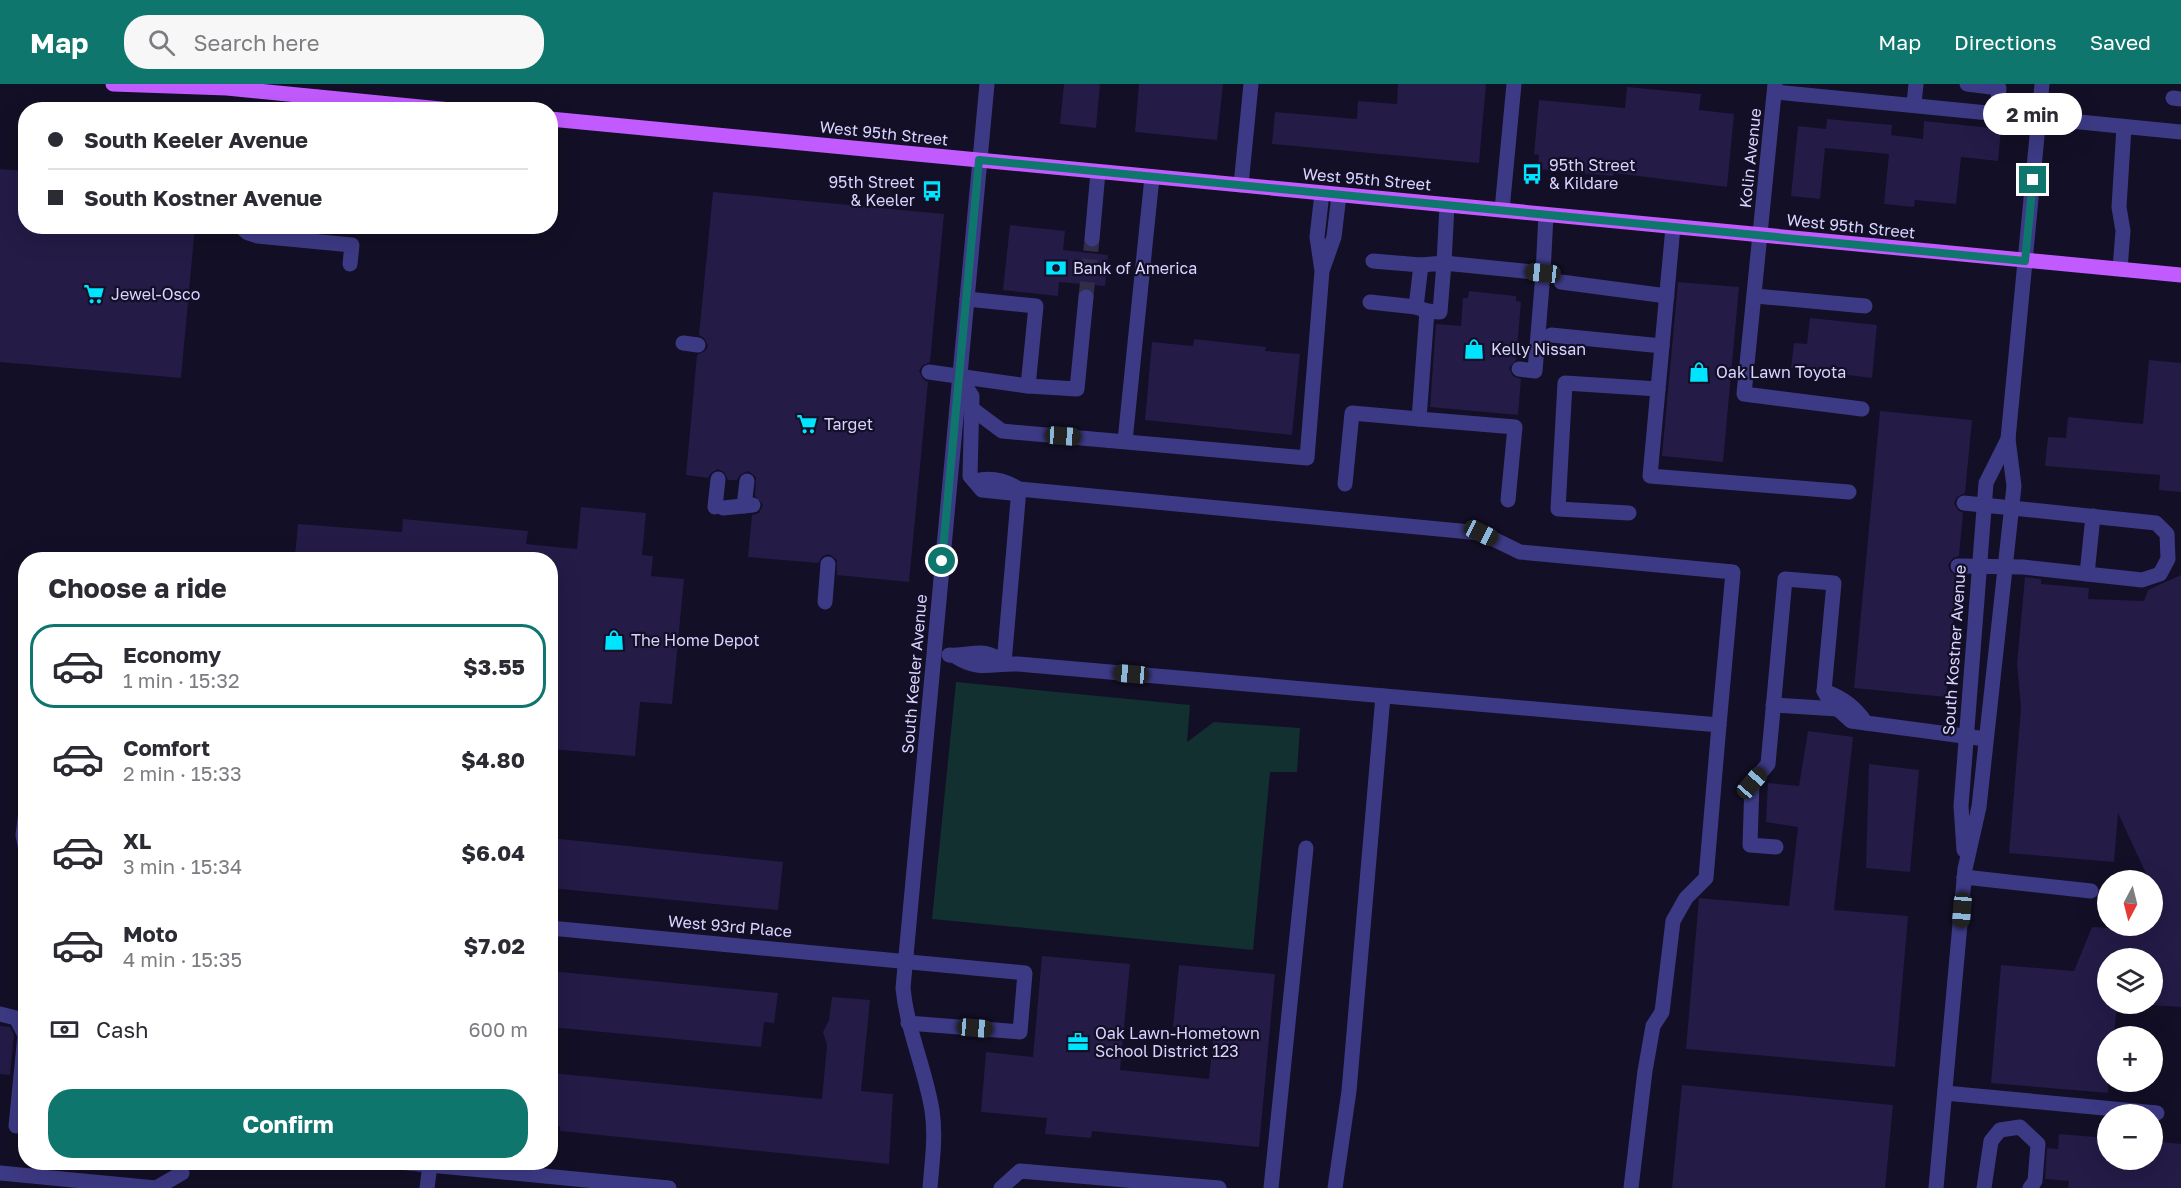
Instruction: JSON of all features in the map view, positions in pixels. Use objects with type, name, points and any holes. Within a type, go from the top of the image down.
[{"type":"main road","points":[[113,84],[227,88],[370,102]]},
{"type":"main road","points":[[204,84],[227,88]]},
{"type":"main road","name":"West 95th Street","points":[[558,120],[2181,275]]},
{"type":"street","name":"South Keeler Avenue","points":[[930,1188],[934,1142],[932,1108],[908,1023],[903,988],[987,84]]},
{"type":"street","points":[[1241,185],[1251,84]]},
{"type":"street","points":[[1502,210],[1514,84]]},
{"type":"street","points":[[1914,104],[1916,84]]},
{"type":"street","points":[[1967,84],[1999,88],[1997,112]]},
{"type":"street","name":"South Kostner Avenue","points":[[1936,1188],[1965,873],[1978,807],[2012,507],[2014,486],[2008,439],[2042,84]]},
{"type":"street","points":[[1775,88],[2181,132]]},
{"type":"street","name":"Kolin Avenue","points":[[1775,88],[1744,394],[1862,410]]},
{"type":"street","points":[[2120,269],[2123,231],[2119,207],[2124,127]]},
{"type":"street","points":[[1092,239],[1098,172]]},
{"type":"street","points":[[1125,441],[1152,177]]},
{"type":"street","points":[[971,408],[1002,431],[1307,458],[1322,271],[1317,237],[1322,193]]},
{"type":"street","points":[[1322,271],[1334,237],[1339,195]]},
{"type":"street","points":[[1370,302],[1440,312],[1447,205]]},
{"type":"street","points":[[1519,369],[1535,371],[1546,215]]},
{"type":"street","points":[[1673,227],[1650,476],[1849,492]]},
{"type":"street","points":[[254,234],[352,245],[350,264]]},
{"type":"street","points":[[1373,261],[1421,265],[1443,263],[1543,273]]},
{"type":"street","points":[[1419,419],[1421,265]]},
{"type":"street","points":[[1561,282],[1667,296]]},
{"type":"street","points":[[1755,296],[1865,306]]},
{"type":"street","points":[[929,372],[1028,386],[1077,389],[1086,297]]},
{"type":"street","points":[[967,299],[1036,306],[1028,386]]},
{"type":"street","points":[[1551,335],[1662,346]]},
{"type":"street","points":[[959,376],[972,396],[970,477],[975,481],[985,479],[1009,482],[1019,489],[1448,529],[1481,533],[1520,552],[1733,572],[1706,878],[1686,898],[1673,921],[1662,1012],[1653,1026],[1645,1071],[1631,1188]]},
{"type":"street","points":[[1629,513],[1558,508],[1565,383],[1658,389]]},
{"type":"street","points":[[1345,484],[1352,412],[1515,427],[1508,500]]},
{"type":"street","name":"South Kostner Avenue","points":[[1965,873],[1961,807],[1986,483],[2008,439]]},
{"type":"street","points":[[718,479],[719,508],[748,506],[747,481]]},
{"type":"street","points":[[1004,663],[1019,489]]},
{"type":"street","points":[[1958,566],[2006,566],[2142,580],[2160,574],[2168,559],[2167,534],[2156,522],[1964,503]]},
{"type":"street","points":[[2087,574],[2093,516]]},
{"type":"street","points":[[825,602],[828,564]]},
{"type":"street","points":[[1776,846],[1750,844],[1752,783],[1768,764],[1785,579],[1834,584],[1824,691],[1851,721],[1986,739]]},
{"type":"street","points":[[934,653],[955,656],[966,652],[994,655],[1004,663],[1719,725]]},
{"type":"street","points":[[1824,691],[1842,697],[1859,712],[1866,723]]},
{"type":"street","points":[[1335,1188],[1348,1091],[1383,696]]},
{"type":"street","points":[[1773,705],[1838,709]]},
{"type":"street","points":[[1271,1188],[1306,848]]},
{"type":"street","points":[[1965,873],[2091,891]]},
{"type":"street","name":"West 93rd Place","points":[[558,929],[1025,973],[1020,1032],[908,1023]]},
{"type":"street","points":[[3,1015],[16,1018],[18,1022]]},
{"type":"street","points":[[1945,1093],[2097,1107]]},
{"type":"street","points":[[0,1125],[18,1127]]},
{"type":"street","points":[[1984,1188],[1992,1141],[2000,1130],[2020,1127],[2031,1137],[2026,1178],[2029,1188]]},
{"type":"street","points":[[428,1188],[430,1170]]},
{"type":"street","points":[[473,1170],[669,1188]]},
{"type":"street","points":[[1001,1188],[1020,1171],[1219,1188]]},
{"type":"street","points":[[0,1173],[156,1188],[182,1174]]},
{"type":"green space","points":[[956,682],[1190,705],[1187,742],[1214,722],[1300,728],[1297,772],[1270,772],[1253,950],[932,919]]},
{"type":"building","points":[[1064,84],[1100,84],[1096,128],[1060,124]]},
{"type":"building","points":[[1139,84],[1223,84],[1217,140],[1135,132]]},
{"type":"building","points":[[1398,84],[1486,84],[1479,163],[1272,144],[1275,112],[1357,119],[1358,101],[1397,104]]},
{"type":"building","points":[[1627,87],[1701,94],[1699,110],[1734,114],[1727,187],[1614,173],[1613,176],[1538,169],[1539,155],[1534,154],[1539,100],[1625,108]]},
{"type":"building","points":[[1827,119],[1892,125],[1891,135],[1923,139],[1924,121],[2001,129],[1998,161],[1961,157],[1956,204],[1915,200],[1914,207],[1884,204],[1889,154],[1825,148],[1820,199],[1791,196],[1798,126],[1826,129]]},
{"type":"building","name":"Jewel-Osco","points":[[0,169],[18,170],[18,234],[194,234],[181,378],[0,362]]},
{"type":"building","name":"Target","points":[[713,192],[944,214],[930,362],[922,366],[919,371],[923,379],[928,382],[909,582],[837,575],[837,560],[829,554],[823,556],[818,563],[748,557],[752,515],[759,513],[763,505],[755,496],[756,477],[748,471],[740,475],[737,480],[728,480],[724,472],[718,469],[708,478],[686,475],[697,355],[705,351],[708,346],[704,338],[699,335]]},
{"type":"building","name":"Bank of America","points":[[1010,225],[1065,231],[1063,250],[1108,255],[1105,286],[1059,282],[1058,296],[1003,290]]},
{"type":"building","name":"Oak Lawn Toyota","points":[[1678,282],[1739,287],[1723,462],[1662,456]]},
{"type":"building","name":"Kelly Nissan","points":[[1469,291],[1516,296],[1516,301],[1521,302],[1516,360],[1509,368],[1513,376],[1521,379],[1518,415],[1430,407],[1436,324],[1461,326],[1463,298],[1468,298]]},
{"type":"building","points":[[1810,318],[1877,325],[1872,378],[1791,368],[1794,343],[1807,344]]},
{"type":"building","points":[[1194,339],[1266,347],[1265,351],[1300,354],[1292,435],[1145,420],[1152,342],[1193,346]]},
{"type":"building","points":[[2149,360],[2181,363],[2181,492],[2159,490],[2160,475],[2045,466],[2048,437],[2066,438],[2068,417],[2143,424]]},
{"type":"building","points":[[1880,411],[1972,420],[1965,493],[1957,497],[1954,503],[1963,513],[1959,556],[1953,558],[1948,565],[1950,571],[1957,576],[1946,697],[1854,688]]},
{"type":"building","name":"The Home Depot","points":[[581,507],[646,513],[642,555],[653,556],[651,576],[684,579],[672,704],[640,702],[635,756],[558,750],[558,552],[295,552],[298,524],[402,532],[403,519],[528,531],[526,544],[577,549]]},
{"type":"building","points":[[2181,575],[2181,1007],[2163,1006],[2163,948],[2097,948],[2097,1014],[2116,1014],[2115,1026],[2097,1026],[2097,1092],[2108,1093],[1991,1083],[2001,965],[2074,971],[2092,927],[2097,927],[2097,936],[2163,936],[2163,870],[2144,870],[2118,813],[2114,862],[2009,853],[2021,708],[2017,664],[2025,577],[2041,579],[2041,584],[2089,588],[2088,599],[2144,601],[2148,590]]},
{"type":"building","points":[[1808,731],[1853,737],[1834,910],[1908,916],[1895,1067],[1686,1049],[1699,898],[1789,906],[1798,827],[1766,822],[1768,783],[1799,786]]},
{"type":"building","points":[[1869,764],[1919,770],[1910,872],[1866,868]]},
{"type":"building","points":[[558,839],[783,862],[778,910],[558,889]]},
{"type":"building","name":"Oak Lawn-Hometown School District 123","points":[[1042,956],[1130,964],[1120,1070],[1209,1079],[1214,1031],[1173,1027],[1179,965],[1275,974],[1259,1147],[1092,1131],[1091,1138],[1045,1134],[1047,1118],[981,1112],[986,1052],[1033,1057]]},
{"type":"building","points":[[558,972],[778,993],[774,1023],[764,1022],[761,1047],[558,1028]]},
{"type":"building","points":[[832,997],[870,1000],[861,1091],[893,1094],[889,1164],[560,1131],[560,1126],[558,1126],[558,1074],[822,1099],[827,1045],[823,1032],[829,1020]]},
{"type":"building","points":[[0,1026],[10,1027],[14,1035],[10,1075],[0,1074]]},
{"type":"building","points":[[1682,1085],[1893,1105],[1885,1188],[1672,1188]]},
{"type":"building","points":[[2059,1134],[2097,1137],[2097,1170],[2163,1170],[2163,1142],[2181,1144],[2181,1188],[2068,1188],[2069,1181],[2045,1179],[2047,1148],[2058,1149]]},
{"type":"tunnel","points":[[1086,297],[1092,239]]},
{"type":"place","name":"95th Street & Kildare","points":[[1532,174]]},
{"type":"place","name":"95th Street & Keeler","points":[[932,191]]},
{"type":"place","name":"Bank of America","points":[[1056,268]]},
{"type":"place","name":"Jewel-Osco","points":[[94,294]]},
{"type":"place","name":"Kelly Nissan","points":[[1474,349]]},
{"type":"place","name":"Oak Lawn Toyota","points":[[1699,372]]},
{"type":"place","name":"Target","points":[[807,424]]},
{"type":"place","name":"The Home Depot","points":[[614,640]]},
{"type":"place","name":"Oak Lawn-Hometown School District 123","points":[[1078,1042]]},
{"type":"route","points":[[942,561],[979,160],[2025,261],[2033,180]]}]
